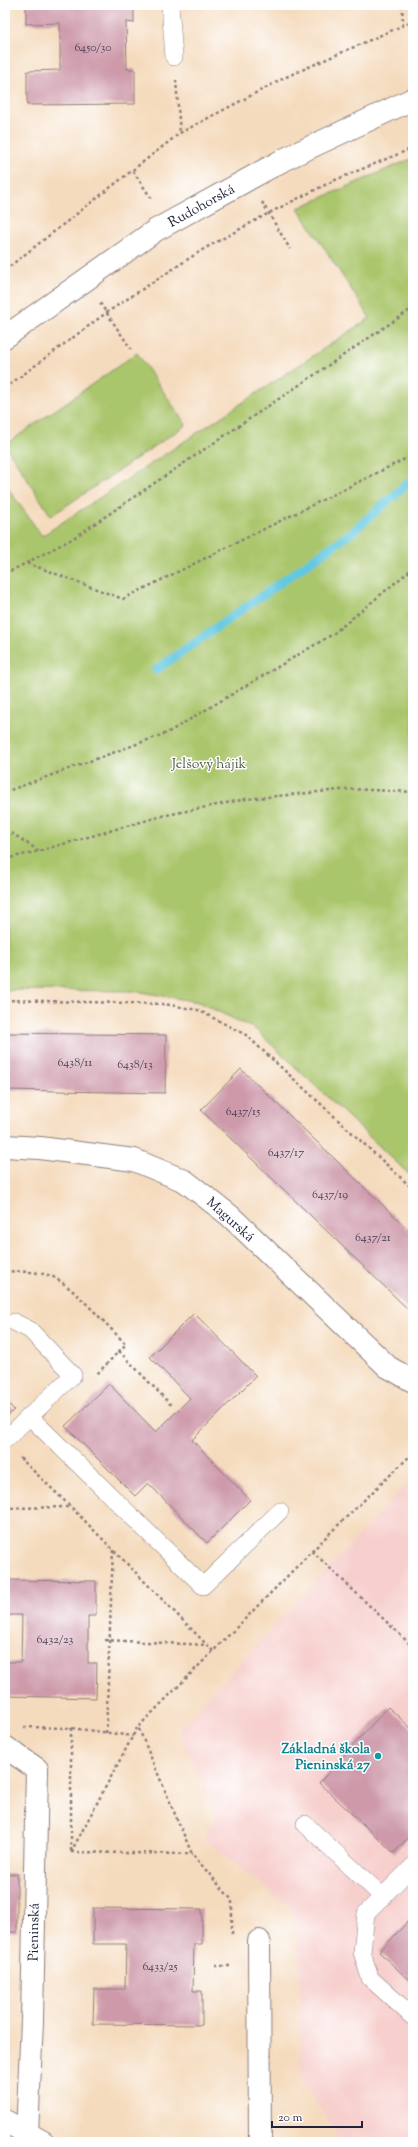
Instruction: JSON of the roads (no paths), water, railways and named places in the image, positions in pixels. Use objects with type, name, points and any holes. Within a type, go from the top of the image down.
[{"type":"street","name":"Rudohorská","points":[[5,337],[168,223],[285,159],[413,99]]},
{"type":"street","name":"Magurská","points":[[5,1146],[40,1148],[134,1160],[185,1181],[229,1215],[388,1367],[413,1381]]},
{"type":"street","name":"Pieninská","points":[[5,1747],[37,1769],[32,2021],[35,2138]]},
{"type":"street","points":[[259,1941],[260,2142]]},
{"type":"street","name":"Pieninská","points":[[5,2121],[35,2138]]},
{"type":"lane","points":[[170,5],[174,58]]},
{"type":"lane","points":[[5,1440],[73,1375],[30,1330],[14,1322]]},
{"type":"lane","points":[[29,1416],[203,1586],[280,1511]]},
{"type":"lane","points":[[305,1824],[383,1897]]},
{"type":"lane","points":[[413,1866],[366,1913],[362,1952],[370,1978],[413,2017]]},
{"type":"waterway","points":[[156,670],[351,533],[413,479]]},
{"type":"place","name":"Základná škola Pieninská 27","points":[[378,1756]]},
{"type":"park label","name":"Jelšový hájik","points":[[209,763]]}]
